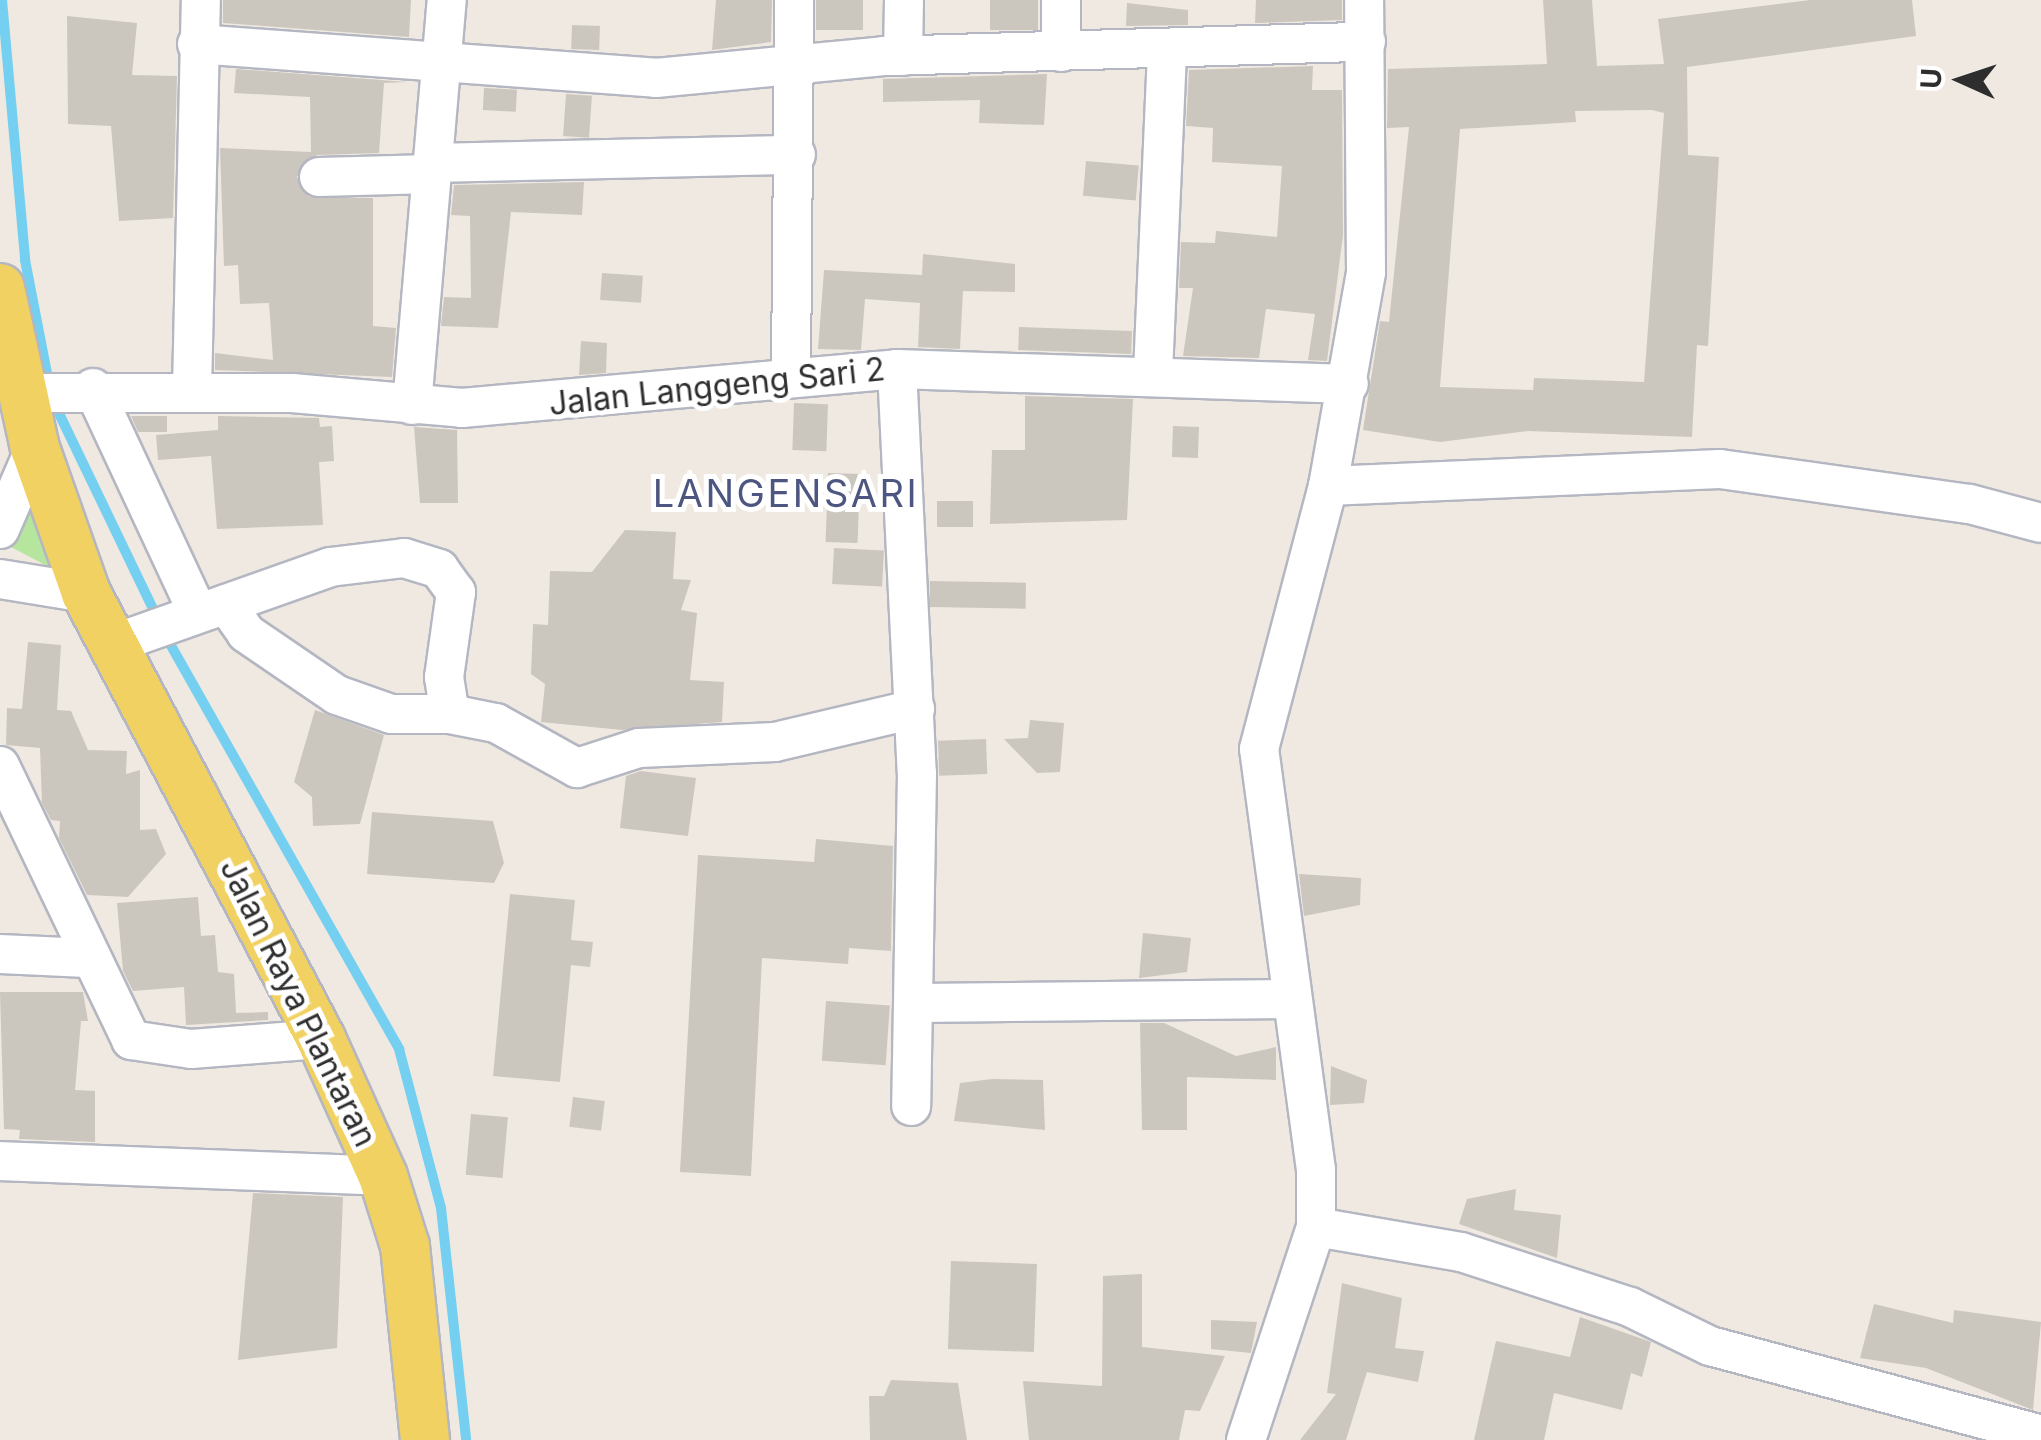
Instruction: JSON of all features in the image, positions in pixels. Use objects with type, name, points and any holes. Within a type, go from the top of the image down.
[{"type":"main road","name":"Jalan Raya Plantaran","points":[[0,288],[62,389],[35,448],[86,594],[320,1040],[383,1176],[405,1246],[425,1440]]},
{"type":"street","points":[[192,390],[200,0]]},
{"type":"street","points":[[412,404],[447,0]]},
{"type":"street","points":[[791,372],[796,155],[794,0]]},
{"type":"street","points":[[903,56],[904,0]]},
{"type":"street","points":[[1061,0],[1061,52]]},
{"type":"street","points":[[1246,1440],[1316,1227],[1316,1170],[1259,749],[1328,486],[1350,384],[1370,231],[1364,0]]},
{"type":"street","points":[[197,44],[443,57],[639,78],[903,56],[1366,42]]},
{"type":"street","points":[[1153,374],[1167,49]]},
{"type":"street","points":[[318,177],[796,155]]},
{"type":"street","points":[[897,369],[915,708],[911,1106]]},
{"type":"street","name":"Jalan Langgeng Sari 2","points":[[62,389],[192,390],[412,404],[537,404],[791,372],[897,369],[1153,374],[1350,384]]},
{"type":"street","points":[[62,389],[192,615],[246,633],[337,695],[391,714],[450,714],[496,724],[577,768],[638,748],[774,742],[915,708]]},
{"type":"street","points":[[0,529],[35,448]]},
{"type":"street","points":[[1328,486],[1720,469],[1970,504],[2041,523]]},
{"type":"street","points":[[114,644],[330,567],[404,558],[438,568],[456,592],[444,677],[450,714]]},
{"type":"street","points":[[0,579],[86,594]]},
{"type":"street","points":[[0,766],[118,1026],[147,1047],[320,1040]]},
{"type":"street","points":[[0,954],[87,958]]},
{"type":"street","points":[[915,1004],[1291,999]]},
{"type":"street","points":[[0,1161],[383,1176]]},
{"type":"street","points":[[1316,1227],[1461,1252],[1630,1307],[1710,1346],[2041,1436]]},
{"type":"green space","points":[[30,482],[74,580],[9,546]]},
{"type":"building","points":[[223,0],[411,0],[409,37],[223,23]]},
{"type":"building","points":[[716,0],[772,0],[771,42],[712,50]]},
{"type":"building","points":[[816,0],[863,0],[863,30],[816,30]]},
{"type":"building","points":[[990,0],[1038,0],[1038,30],[990,30]]},
{"type":"building","points":[[1256,0],[1342,0],[1342,20],[1255,23]]},
{"type":"building","points":[[1543,0],[1592,0],[1597,66],[1664,64],[1658,19],[1810,0],[1912,0],[1916,36],[1687,67],[1688,155],[1719,157],[1708,346],[1697,345],[1692,437],[1528,431],[1440,442],[1363,430],[1380,321],[1389,322],[1409,127],[1387,128],[1388,69],[1547,64]],"holes":[[[1575,111],[1664,113],[1644,382],[1534,378],[1533,390],[1440,387],[1460,129],[1576,122]]]},
{"type":"building","points":[[1127,3],[1188,10],[1188,25],[1126,26]]},
{"type":"building","points":[[67,16],[137,23],[132,75],[177,76],[173,218],[119,221],[111,126],[68,124]]},
{"type":"building","points":[[572,25],[600,26],[599,50],[571,49]]},
{"type":"building","points":[[1313,66],[1312,90],[1342,90],[1343,235],[1327,361],[1308,360],[1315,314],[1266,309],[1259,358],[1183,356],[1193,288],[1179,288],[1181,242],[1215,243],[1216,231],[1277,237],[1282,166],[1212,162],[1213,128],[1186,126],[1189,70]]},
{"type":"building","points":[[236,69],[407,82],[384,83],[379,153],[317,155],[297,177],[309,197],[373,198],[373,326],[396,328],[392,377],[215,370],[215,353],[273,360],[269,303],[240,304],[238,265],[224,266],[220,148],[311,152],[310,97],[234,93]]},
{"type":"building","points":[[1047,74],[1044,125],[979,123],[980,100],[883,102],[883,79]]},
{"type":"building","points":[[484,88],[517,90],[516,112],[483,110]]},
{"type":"building","points":[[566,94],[592,96],[589,138],[563,136]]},
{"type":"building","points":[[1086,161],[1139,166],[1136,200],[1083,196]]},
{"type":"building","points":[[584,182],[582,215],[511,212],[498,328],[441,326],[444,297],[471,298],[470,216],[451,215],[454,185]]},
{"type":"building","points":[[923,254],[1015,264],[1015,292],[963,291],[960,349],[918,347],[920,303],[865,299],[861,350],[818,349],[824,270],[922,275]]},
{"type":"building","points":[[602,273],[643,276],[641,303],[600,300]]},
{"type":"building","points":[[1019,327],[1132,331],[1131,354],[1018,350]]},
{"type":"building","points":[[581,341],[607,343],[606,373],[579,375]]},
{"type":"building","points":[[1025,396],[1133,399],[1127,520],[990,524],[992,450],[1025,450]]},
{"type":"building","points":[[794,403],[828,404],[826,451],[792,450]]},
{"type":"building","points":[[131,416],[167,416],[167,432],[138,432]]},
{"type":"building","points":[[218,416],[319,418],[320,427],[332,426],[334,461],[319,462],[323,525],[217,529],[211,456],[158,460],[156,435],[218,430]]},
{"type":"building","points":[[1173,426],[1199,427],[1198,458],[1172,457]]},
{"type":"building","points":[[414,427],[457,430],[458,503],[420,503]]},
{"type":"building","points":[[828,473],[860,474],[858,543],[826,542]]},
{"type":"building","points":[[937,501],[973,501],[973,527],[937,527]]},
{"type":"building","points":[[625,530],[676,532],[673,579],[691,580],[681,610],[697,613],[690,680],[724,682],[722,722],[622,730],[541,722],[545,684],[531,674],[533,624],[548,625],[550,571],[592,572]]},
{"type":"building","points":[[834,548],[884,551],[882,587],[832,584]]},
{"type":"building","points":[[930,581],[1026,583],[1026,609],[930,607]]},
{"type":"building","points":[[28,642],[61,645],[57,710],[71,711],[88,750],[127,751],[126,774],[140,770],[140,830],[156,829],[166,854],[128,897],[87,895],[59,838],[60,821],[51,820],[42,803],[40,748],[6,745],[7,708],[22,709]]},
{"type":"building","points":[[315,710],[384,735],[360,824],[313,826],[312,797],[294,782]]},
{"type":"building","points":[[1030,720],[1064,723],[1060,772],[1037,773],[1004,739],[1028,738]]},
{"type":"building","points":[[986,739],[987,774],[939,776],[938,741]]},
{"type":"building","points":[[641,771],[696,778],[688,836],[620,828],[626,776]]},
{"type":"building","points":[[372,812],[493,821],[504,863],[494,883],[367,874]]},
{"type":"building","points":[[816,839],[893,846],[891,951],[849,948],[848,964],[762,958],[751,1176],[680,1172],[698,855],[814,862]]},
{"type":"building","points":[[1299,874],[1361,878],[1360,905],[1304,916]]},
{"type":"building","points":[[510,894],[575,900],[571,940],[593,942],[590,967],[571,965],[560,1082],[493,1076]]},
{"type":"building","points":[[198,897],[201,936],[215,935],[218,972],[234,974],[236,1013],[268,1012],[268,1020],[186,1025],[184,987],[133,991],[123,971],[117,903]]},
{"type":"building","points":[[1143,933],[1191,938],[1187,972],[1139,978]]},
{"type":"building","points":[[0,992],[83,992],[88,1021],[81,1021],[75,1090],[95,1091],[95,1142],[19,1139],[20,1130],[4,1129]]},
{"type":"building","points":[[826,1001],[890,1005],[886,1065],[822,1061]]},
{"type":"building","points":[[1140,1023],[1164,1023],[1236,1056],[1276,1047],[1276,1080],[1187,1077],[1187,1130],[1142,1130]]},
{"type":"building","points":[[1331,1066],[1367,1080],[1364,1103],[1330,1105]]},
{"type":"building","points":[[1043,1080],[1045,1130],[954,1121],[960,1083]]},
{"type":"building","points":[[573,1097],[605,1101],[601,1131],[569,1127]]},
{"type":"building","points":[[471,1114],[508,1117],[503,1178],[466,1175]]},
{"type":"building","points":[[1516,1189],[1514,1210],[1561,1215],[1557,1258],[1459,1224],[1467,1199]]},
{"type":"building","points":[[253,1193],[343,1197],[337,1348],[238,1360]]},
{"type":"building","points":[[951,1261],[1037,1264],[1034,1352],[948,1349]]},
{"type":"building","points":[[1142,1274],[1142,1347],[1225,1356],[1200,1411],[1185,1410],[1179,1440],[1029,1440],[1023,1381],[1102,1386],[1103,1276]]},
{"type":"building","points":[[1342,1283],[1402,1298],[1395,1348],[1424,1351],[1418,1382],[1367,1372],[1346,1440],[1300,1440],[1336,1394],[1327,1393]]},
{"type":"building","points":[[1874,1304],[1953,1323],[1954,1310],[2041,1322],[2033,1410],[1926,1368],[1860,1358]]},
{"type":"building","points":[[1580,1317],[1651,1342],[1642,1377],[1631,1373],[1622,1410],[1554,1393],[1544,1440],[1474,1440],[1496,1341],[1570,1357]]},
{"type":"building","points":[[1211,1320],[1257,1322],[1251,1353],[1211,1349]]},
{"type":"building","points":[[891,1380],[958,1383],[967,1440],[870,1440],[869,1396],[884,1396]]},
{"type":"waterway","points":[[2,0],[25,260],[49,384]]},
{"type":"waterway","points":[[53,401],[158,619]]},
{"type":"waterway","points":[[165,635],[399,1049],[441,1208],[466,1440]]},
{"type":"district","name":"LANGENSARI","points":[[786,494]]}]
